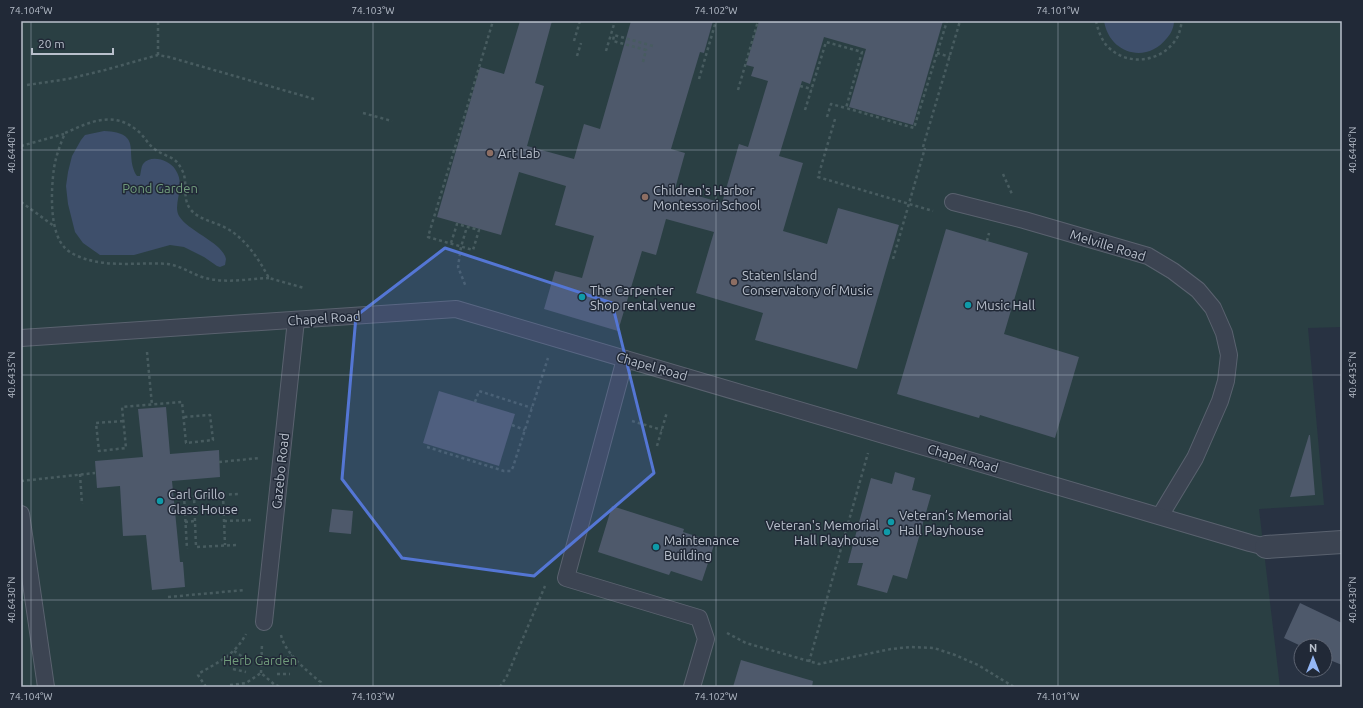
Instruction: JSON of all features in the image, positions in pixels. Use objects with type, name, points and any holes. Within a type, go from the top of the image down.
[{"type":"street","points":[[1266,547],[1342,542]]},
{"type":"lane","name":"Melville Road","points":[[954,202],[1024,220],[1148,256],[1173,271],[1198,290],[1213,308],[1224,333],[1229,355],[1226,381],[1220,401],[1196,458],[1160,516]]},
{"type":"lane","name":"Chapel Road","points":[[21,338],[456,309],[1266,547]]},
{"type":"lane","name":"Gazebo Road","points":[[263,630],[296,320]]},
{"type":"lane","points":[[625,358],[566,578],[699,618],[706,639],[692,687]]},
{"type":"lane","points":[[21,514],[46,687]]},
{"type":"path","points":[[158,21],[158,55]]},
{"type":"path","points":[[451,244],[457,224],[467,228],[479,230],[473,250],[461,247],[451,244],[428,237],[493,21]]},
{"type":"path","points":[[574,41],[580,21]]},
{"type":"path","points":[[606,51],[615,21]]},
{"type":"path","points":[[699,79],[716,21]]},
{"type":"path","points":[[738,90],[758,21]]},
{"type":"path","points":[[827,117],[831,104],[914,128],[947,21]]},
{"type":"path","points":[[893,259],[960,21]]},
{"type":"path","points":[[1096,21],[1099,34],[1107,46],[1118,54],[1132,59],[1146,59],[1159,55],[1170,46],[1178,35],[1182,21]]},
{"type":"path","points":[[643,62],[646,50],[613,41],[614,34],[653,46]]},
{"type":"path","points":[[805,110],[826,42],[862,52],[846,108]]},
{"type":"path","points":[[577,56],[581,43]]},
{"type":"path","points":[[937,53],[950,57]]},
{"type":"path","points":[[27,85],[68,79],[158,55],[314,99]]},
{"type":"path","points":[[800,86],[812,89]]},
{"type":"path","points":[[363,113],[392,121]]},
{"type":"path","points":[[21,146],[65,133],[97,120],[112,119],[127,123],[138,132],[148,144],[158,151],[168,155],[176,161],[182,169],[186,179],[186,200],[192,211],[204,219],[228,229],[241,239],[255,253],[269,278]]},
{"type":"path","points":[[835,119],[818,177],[935,212]]},
{"type":"path","points":[[65,133],[54,169],[52,206],[54,226],[57,237],[64,248],[73,254],[89,260],[106,263],[174,265],[202,277],[216,280],[228,281],[269,278],[304,288]]},
{"type":"path","points":[[21,202],[54,226]]},
{"type":"path","points":[[466,287],[458,267],[461,247],[467,228]]},
{"type":"path","points":[[145,330],[152,405]]},
{"type":"path","points":[[427,447],[504,471],[511,471],[554,338]]},
{"type":"path","points":[[475,402],[479,391],[532,408]]},
{"type":"path","points":[[124,421],[96,423],[99,451],[126,448],[124,421],[122,407],[182,402],[186,442],[213,440],[210,415],[184,417]]},
{"type":"path","points":[[657,446],[667,412]]},
{"type":"path","points":[[610,415],[662,430]]},
{"type":"path","points":[[512,425],[525,430]]},
{"type":"path","points":[[809,662],[874,432]]},
{"type":"path","points":[[219,462],[261,458]]},
{"type":"path","points":[[21,481],[95,473]]},
{"type":"path","points":[[80,474],[82,504]]},
{"type":"path","points":[[236,544],[196,547],[194,496],[240,494]]},
{"type":"path","points":[[184,495],[188,550]]},
{"type":"path","points":[[223,495],[225,545]]},
{"type":"path","points":[[224,521],[256,520]]},
{"type":"path","points":[[185,522],[195,521]]},
{"type":"path","points":[[500,687],[507,676],[545,585],[566,578]]},
{"type":"path","points":[[168,597],[250,590]]},
{"type":"path","points":[[699,618],[746,643],[819,664],[898,648],[934,648],[978,665],[1014,687]]},
{"type":"path","points":[[206,687],[198,674],[234,651],[243,639],[246,630]]},
{"type":"path","points":[[261,673],[263,630]]},
{"type":"path","points":[[281,631],[282,639],[292,655],[319,681],[321,685],[320,687]]},
{"type":"path","points":[[234,651],[249,661]]},
{"type":"path","points":[[275,663],[292,655]]},
{"type":"path","points":[[233,670],[246,672]]},
{"type":"path","points":[[230,685],[246,683],[261,673]]},
{"type":"path","points":[[261,673],[275,685],[281,687]]},
{"type":"path","points":[[277,674],[290,674]]},
{"type":"highlighted area","points":[[445,248],[612,303],[654,473],[534,576],[402,558],[342,479],[356,316]]},
{"type":"green space","points":[[21,21],[1342,21],[1342,327],[1308,328],[1324,505],[1259,509],[1280,687],[21,687]]},
{"type":"water","points":[[1104,21],[1174,21],[1173,28],[1167,38],[1158,46],[1149,51],[1139,53],[1130,52],[1121,48],[1113,41],[1107,32]]},
{"type":"water","points":[[104,131],[117,133],[129,140],[133,168],[137,176],[140,176],[143,164],[151,159],[160,159],[169,163],[175,169],[180,182],[177,206],[179,216],[190,227],[219,248],[226,259],[225,265],[220,267],[217,266],[204,257],[184,247],[170,245],[134,255],[100,255],[83,243],[75,232],[68,204],[66,186],[68,172],[72,156],[85,135]]},
{"type":"building","points":[[520,21],[552,21],[535,83],[544,86],[527,146],[574,159],[584,124],[600,129],[631,21],[713,21],[704,53],[700,52],[671,149],[685,153],[675,189],[722,203],[739,144],[748,147],[768,81],[751,76],[754,67],[746,65],[759,21],[943,21],[913,125],[849,107],[866,49],[824,37],[810,84],[802,81],[779,156],[803,163],[783,231],[827,244],[838,208],[899,225],[857,369],[755,340],[763,313],[696,293],[714,232],[666,219],[656,255],[642,251],[618,331],[544,309],[555,271],[582,278],[594,236],[555,225],[566,186],[519,172],[501,235],[437,217],[480,67],[504,74]]},
{"type":"building","name":"Music Hall","points":[[946,229],[1028,253],[1004,334],[1079,357],[1055,438],[980,415],[979,418],[897,394]]},
{"type":"building","points":[[439,391],[515,414],[499,466],[423,443]]},
{"type":"building","name":"Carl Grillo Glass House","points":[[166,407],[170,454],[219,450],[220,477],[172,481],[180,562],[183,562],[185,587],[152,590],[146,535],[123,536],[120,486],[97,488],[95,461],[143,457],[138,409]]},
{"type":"building","points":[[1309,435],[1315,495],[1290,497]]},
{"type":"building","name":"Veteran’s Memorial Hall Playhouse","points":[[895,472],[915,478],[912,490],[931,495],[907,579],[893,575],[887,593],[857,585],[863,563],[848,563],[871,478],[892,484]]},
{"type":"building","name":"Maintenance Building","points":[[612,506],[684,529],[683,532],[715,542],[702,581],[671,571],[669,575],[598,552]]},
{"type":"building","points":[[332,509],[353,511],[351,534],[329,532]]},
{"type":"building","points":[[1300,603],[1342,623],[1342,665],[1333,661],[1333,638],[1293,638],[1293,642],[1284,638]]},
{"type":"building","points":[[741,660],[813,681],[812,687],[733,687]]},
{"type":"place","name":"Art Lab","points":[[490,153]]},
{"type":"place","name":"Children's Harbor Montessori School","points":[[645,197]]},
{"type":"place","name":"Staten Island Conservatory of Music","points":[[734,282]]},
{"type":"place","name":"The Carpenter Shop rental venue","points":[[582,297]]},
{"type":"place","name":"Music Hall","points":[[968,305]]},
{"type":"place","name":"Carl Grillo Glass House","points":[[160,501]]},
{"type":"place","name":"Veteran’s Memorial Hall Playhouse","points":[[891,522]]},
{"type":"place","name":"Veteran's Memorial Hall Playhouse","points":[[887,532]]},
{"type":"place","name":"Maintenance Building","points":[[656,547]]},
{"type":"park label","name":"Pond Garden","points":[[160,188]]},
{"type":"park label","name":"Herb Garden","points":[[260,660]]}]
